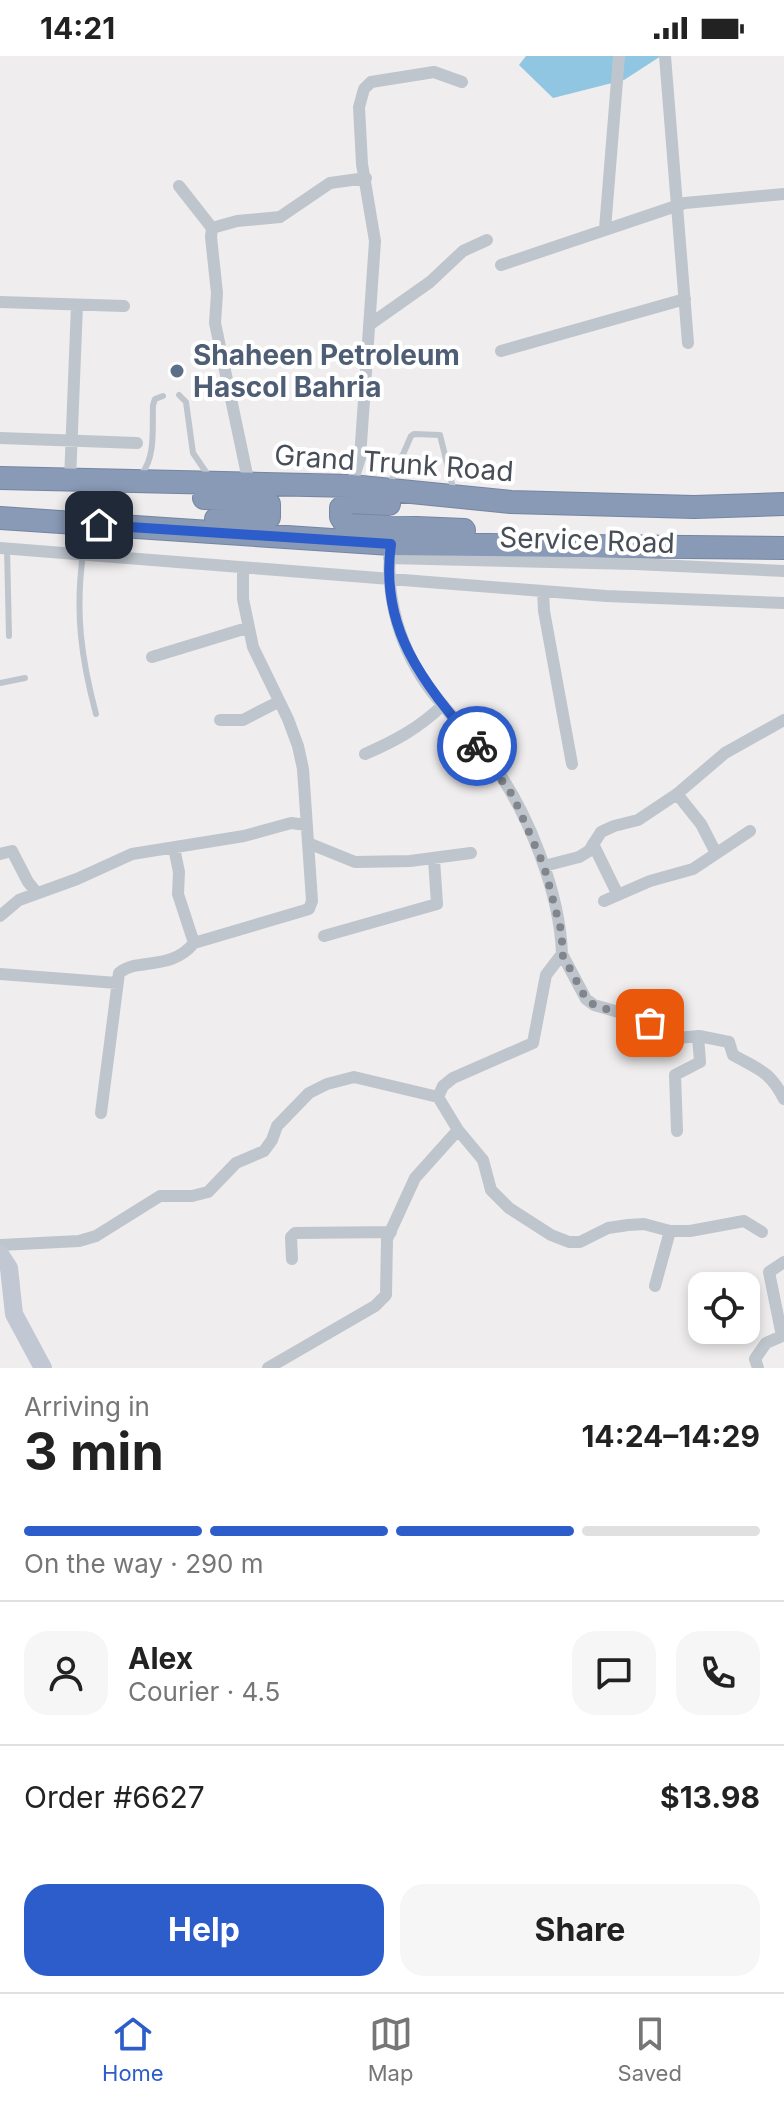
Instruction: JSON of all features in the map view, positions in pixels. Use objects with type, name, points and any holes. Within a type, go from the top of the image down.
[{"type":"highway","name":"Grand Trunk Road","points":[[0,478],[351,486],[511,502],[694,507],[780,501]]},
{"type":"highway","points":[[66,522],[124,516],[263,521],[271,511],[264,500],[124,494],[73,480]]},
{"type":"highway","points":[[511,502],[461,507],[349,502],[341,508],[341,517],[346,525],[466,530],[515,545]]},
{"type":"highway","points":[[3,518],[305,540],[390,551],[515,545],[784,548]]},
{"type":"street","points":[[605,229],[619,56]]},
{"type":"street","points":[[665,56],[688,343]]},
{"type":"street","points":[[351,486],[360,458],[375,241],[362,164],[359,107],[364,89],[371,82],[434,72],[462,82]]},
{"type":"street","points":[[212,228],[237,221],[280,217],[330,183],[366,178]]},
{"type":"street","points":[[179,186],[212,228],[217,303],[215,323],[249,484]]},
{"type":"street","points":[[501,265],[677,205],[784,194]]},
{"type":"street","points":[[369,325],[430,282],[463,251],[487,240]]},
{"type":"street","points":[[501,351],[685,299]]},
{"type":"street","points":[[0,302],[124,306]]},
{"type":"street","points":[[73,480],[77,305]]},
{"type":"street","points":[[0,438],[137,443]]},
{"type":"street","points":[[3,518],[3,548],[620,597],[784,603]]},
{"type":"street","points":[[390,551],[395,622],[424,679],[492,763],[513,796],[544,866],[562,934],[562,954],[586,999],[594,1005],[643,1019],[667,1039],[698,1036],[729,1042],[732,1054],[761,1068],[784,1099]]},
{"type":"street","name":"Service Road","points":[[390,551],[784,571]]},
{"type":"street","points":[[101,1113],[119,973],[125,968],[172,959],[187,952],[194,943],[309,909],[312,901],[303,769],[298,746],[265,676],[247,628],[243,568]]},
{"type":"street","points":[[543,591],[572,764]]},
{"type":"street","points":[[152,657],[247,628]]},
{"type":"street","points":[[220,720],[243,720],[278,702]]},
{"type":"street","points":[[365,754],[408,734],[443,705]]},
{"type":"street","points":[[544,866],[579,857],[589,851],[601,832],[638,820],[677,794],[725,753],[784,720]]},
{"type":"street","points":[[677,794],[701,824],[716,853]]},
{"type":"street","points":[[0,916],[19,900],[132,854],[244,836],[278,825],[307,825]]},
{"type":"street","points":[[604,901],[650,881],[693,869],[750,831]]},
{"type":"street","points":[[308,843],[355,862],[434,859],[471,853]]},
{"type":"street","points":[[593,844],[617,893]]},
{"type":"street","points":[[174,848],[179,872],[178,894],[194,943]]},
{"type":"street","points":[[0,854],[12,851],[37,893]]},
{"type":"street","points":[[324,936],[437,904],[434,859]]},
{"type":"street","points":[[438,1097],[443,1086],[453,1078],[533,1043],[546,975],[562,954]]},
{"type":"street","points":[[0,974],[117,983]]},
{"type":"street","points":[[677,1131],[675,1075],[700,1062],[698,1036]]},
{"type":"street","points":[[0,1245],[79,1241],[96,1236],[160,1196],[192,1196],[208,1192],[236,1163],[264,1151],[277,1126],[309,1093],[327,1084],[354,1077],[438,1097],[458,1130],[483,1160],[491,1190],[509,1208],[551,1235],[569,1242],[580,1242],[608,1228],[644,1224],[670,1231],[713,1228],[744,1221],[762,1232]]},
{"type":"street","points":[[268,1368],[375,1306],[386,1295],[387,1239],[415,1178],[458,1130]]},
{"type":"street","points":[[655,1286],[670,1231]]},
{"type":"street","points":[[292,1259],[291,1237],[295,1233],[391,1232]]},
{"type":"street","points":[[0,1254],[9,1268],[14,1314],[43,1368]]},
{"type":"street","points":[[758,1368],[755,1359],[766,1343],[782,1336],[769,1272],[784,1262]]},
{"type":"lane","points":[[179,395],[186,402],[193,453],[216,483]]},
{"type":"lane","points":[[133,481],[146,470],[151,452],[153,405],[155,399],[163,396]]},
{"type":"lane","points":[[387,491],[411,436],[440,435],[455,495]]},
{"type":"lane","points":[[3,548],[9,636]]},
{"type":"lane","points":[[83,554],[77,595],[87,681],[96,714]]},
{"type":"lane","points":[[0,683],[25,678]]},
{"type":"water","points":[[526,56],[661,56],[624,80],[553,98],[519,65]]},
{"type":"way so far","points":[[477,746],[513,796],[544,866],[562,934],[562,954],[586,999],[594,1005],[650,1023]]},
{"type":"place","name":"Shaheen Petroleum Hascol Bahria","points":[[177,371]]},
{"type":"route","points":[[99,525],[391,544],[389,571],[395,622],[430,690],[477,746]]}]
